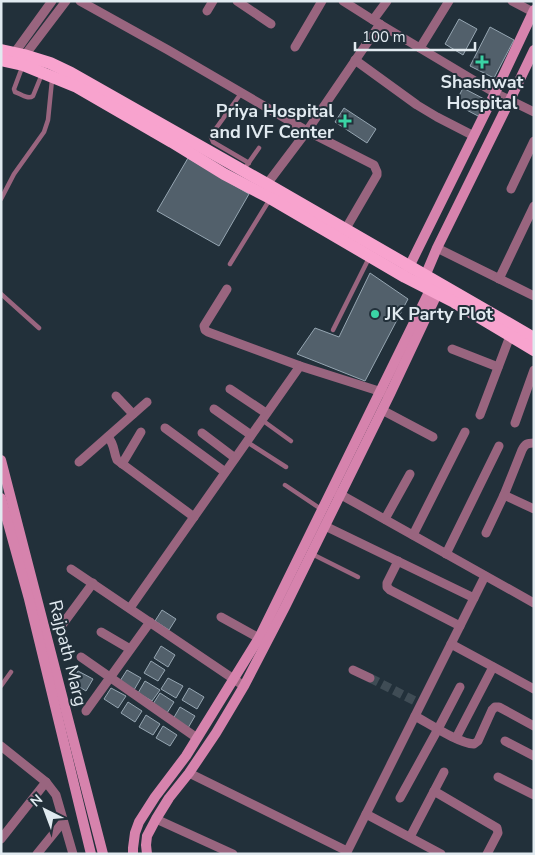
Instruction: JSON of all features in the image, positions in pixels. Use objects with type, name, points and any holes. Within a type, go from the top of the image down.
[{"type":"main road","points":[[1,50],[15,60],[77,86],[224,174],[270,198],[370,257],[407,271]]},
{"type":"main road","points":[[15,60],[50,64],[71,73],[246,167],[268,184],[345,230],[428,286],[534,350]]},
{"type":"main road","points":[[428,286],[534,338]]},
{"type":"street","points":[[15,60],[66,1]]},
{"type":"street","points":[[80,1],[242,92],[307,131],[374,165],[377,175],[345,230]]},
{"type":"street","points":[[207,11],[213,1]]},
{"type":"street","points":[[237,1],[271,24]]},
{"type":"street","points":[[295,47],[322,1]]},
{"type":"street","points":[[343,1],[495,93],[534,112]]},
{"type":"street","points":[[268,184],[355,60],[386,1]]},
{"type":"street","points":[[420,48],[449,1]]},
{"type":"street","points":[[407,271],[495,93],[533,11],[512,1]]},
{"type":"street","points":[[15,60],[51,2]]},
{"type":"street","points":[[134,854],[134,833],[139,822],[186,756],[259,638],[307,551],[325,526],[336,492],[385,393],[428,286],[437,248],[534,50]]},
{"type":"street","points":[[355,60],[418,105],[474,136]]},
{"type":"street","points":[[512,189],[534,141]]},
{"type":"street","points":[[499,279],[534,206]]},
{"type":"street","points":[[437,248],[533,295]]},
{"type":"street","points":[[227,289],[204,326],[208,332],[300,366],[385,393]]},
{"type":"street","points":[[480,416],[510,336]]},
{"type":"street","points":[[452,349],[498,367]]},
{"type":"street","points":[[130,608],[300,366]]},
{"type":"street","points":[[514,423],[534,370]]},
{"type":"street","points":[[230,389],[264,417]]},
{"type":"street","points":[[147,854],[147,836],[156,818],[189,773],[244,686],[281,616],[322,510],[336,492],[382,410],[385,393]]},
{"type":"street","points":[[116,396],[133,414]]},
{"type":"street","points":[[79,462],[147,402]]},
{"type":"street","points":[[214,409],[249,438]]},
{"type":"street","points":[[382,410],[433,437]]},
{"type":"street","points":[[165,428],[225,472]]},
{"type":"street","points":[[122,464],[141,432]]},
{"type":"street","points":[[413,535],[466,432]]},
{"type":"street","points":[[202,433],[235,458]]},
{"type":"street","points":[[108,437],[112,442],[117,460],[194,517]]},
{"type":"street","points":[[486,533],[522,450],[528,443],[534,443]]},
{"type":"street","points":[[446,554],[499,446]]},
{"type":"street","name":"Rajpath Marg","points":[[1,460],[103,854]]},
{"type":"street","points":[[385,520],[410,474]]},
{"type":"street","points":[[336,492],[534,603]]},
{"type":"street","points":[[504,495],[534,509]]},
{"type":"street","name":"Rajpath Marg","points":[[1,498],[29,599],[91,854]]},
{"type":"street","points":[[325,526],[474,598]]},
{"type":"street","points":[[398,561],[387,583],[387,587],[460,626]]},
{"type":"street","points":[[71,569],[244,686]]},
{"type":"street","points":[[189,773],[347,853],[415,716],[418,703],[451,644],[485,576]]},
{"type":"street","points":[[62,625],[93,583]]},
{"type":"street","points":[[221,617],[259,638]]},
{"type":"street","points":[[86,711],[150,622]]},
{"type":"street","points":[[101,632],[130,649]]},
{"type":"street","points":[[451,644],[534,689]]},
{"type":"street","points":[[81,657],[197,738]]},
{"type":"street","points":[[456,738],[493,667]]},
{"type":"street","points":[[353,670],[370,678]]},
{"type":"street","points":[[400,798],[460,687]]},
{"type":"street","points":[[415,716],[470,744],[478,741],[495,707],[499,707],[534,726]]},
{"type":"street","points":[[505,741],[534,756]]},
{"type":"street","points":[[1,746],[46,782],[56,795],[73,854]]},
{"type":"street","points":[[410,837],[444,772]]},
{"type":"street","points":[[498,776],[534,795]]},
{"type":"street","points":[[1,839],[46,782]]},
{"type":"street","points":[[434,791],[497,828],[498,832],[487,854]]},
{"type":"street","points":[[366,814],[410,837],[424,850],[441,854]]},
{"type":"street","points":[[156,818],[233,854]]},
{"type":"street","points":[[37,854],[63,822]]},
{"type":"lane","points":[[15,60],[15,92],[28,98],[33,96],[47,74]]},
{"type":"lane","points":[[1,200],[14,174],[38,142],[46,127],[47,74]]},
{"type":"lane","points":[[242,92],[211,137],[214,142],[246,167],[258,148]]},
{"type":"lane","points":[[230,264],[270,198]]},
{"type":"lane","points":[[333,330],[370,257]]},
{"type":"lane","points":[[1,294],[40,328]]},
{"type":"lane","points":[[264,417],[291,441]]},
{"type":"lane","points":[[249,438],[286,467]]},
{"type":"lane","points":[[285,485],[322,510]]},
{"type":"lane","points":[[307,551],[358,577]]},
{"type":"lane","points":[[1,686],[11,672]]},
{"type":"building","points":[[459,19],[477,29],[463,55],[445,44]]},
{"type":"building","points":[[490,27],[514,40],[494,78],[470,66]]},
{"type":"building","points":[[463,88],[488,101],[480,117],[455,104]]},
{"type":"building","points":[[344,108],[376,129],[367,143],[335,122]]},
{"type":"building","points":[[188,158],[249,194],[219,246],[157,211]]},
{"type":"building","name":"JK Party Plot","points":[[370,273],[408,299],[365,381],[297,354],[315,328],[339,337]]},
{"type":"building","points":[[162,610],[176,619],[169,630],[155,621]]},
{"type":"building","points":[[161,646],[175,655],[168,667],[154,658]]},
{"type":"building","points":[[151,661],[165,670],[158,681],[144,673]]},
{"type":"building","points":[[127,670],[141,678],[134,690],[120,681]]},
{"type":"building","points":[[78,671],[93,679],[86,691],[71,682]]},
{"type":"building","points":[[168,678],[183,686],[176,698],[161,689]]},
{"type":"building","points":[[145,681],[160,690],[152,701],[138,693]]},
{"type":"building","points":[[111,688],[126,696],[118,708],[104,699]]},
{"type":"building","points":[[189,688],[204,697],[197,709],[182,700]]},
{"type":"building","points":[[160,693],[174,702],[167,713],[153,704]]},
{"type":"building","points":[[128,702],[142,711],[135,722],[121,713]]},
{"type":"building","points":[[180,707],[195,716],[188,728],[173,719]]},
{"type":"building","points":[[146,715],[160,724],[153,735],[139,727]]},
{"type":"building","points":[[163,726],[177,735],[170,746],[156,738]]},
{"type":"tunnel","points":[[370,678],[415,701]]},
{"type":"place","name":"Shashwat Hospital","points":[[482,62]]},
{"type":"place","name":"Priya Hospital and IVF Center","points":[[345,121]]},
{"type":"place","name":"JK Party Plot","points":[[375,314]]}]
